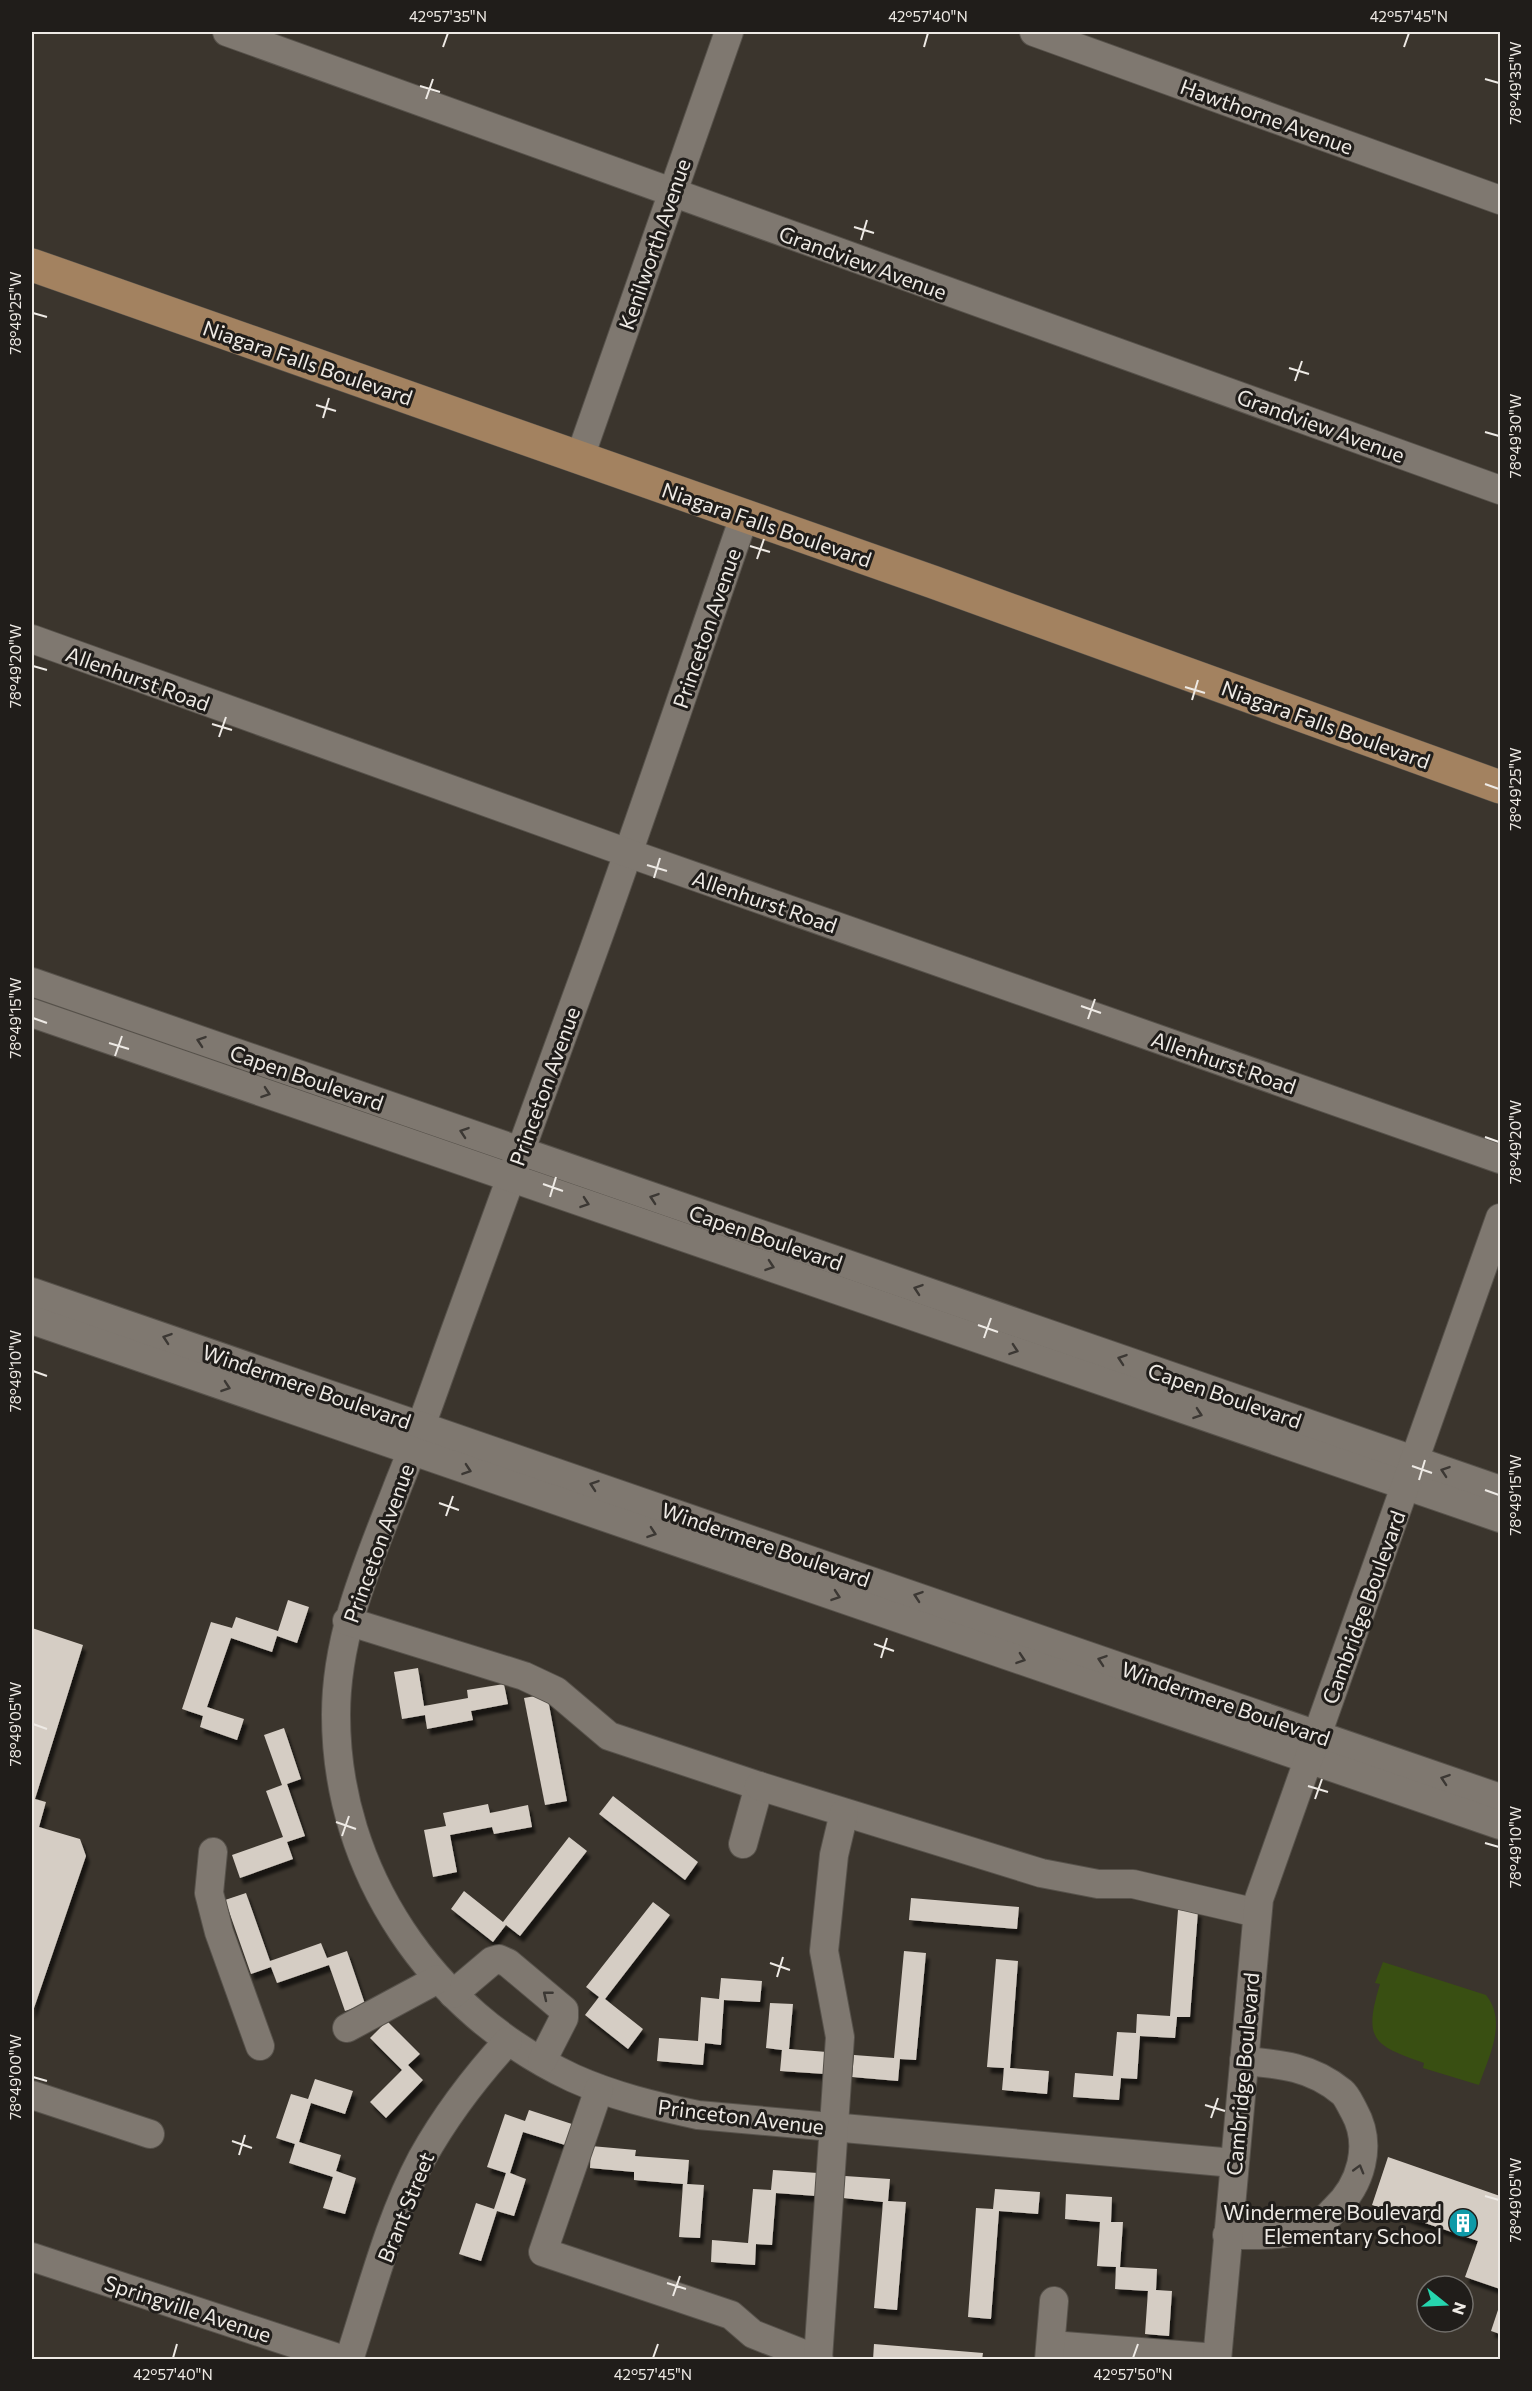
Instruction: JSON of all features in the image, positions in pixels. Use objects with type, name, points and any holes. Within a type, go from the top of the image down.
[{"type":"main road","name":"Niagara Falls Boulevard","points":[[32,265],[580,457],[1500,787]]},
{"type":"street","name":"Grandview Avenue","points":[[227,32],[1500,490]]},
{"type":"street","name":"Kenilworth Avenue","points":[[580,457],[729,32]]},
{"type":"street","name":"Hawthorne Avenue","points":[[1034,32],[1500,200]]},
{"type":"street","name":"Princeton Avenue","points":[[744,517],[628,853],[417,1438],[347,1621],[338,1676],[336,1716],[345,1797],[359,1846],[388,1911],[410,1945],[445,1987],[508,2041],[542,2061],[599,2089],[655,2106],[698,2115],[1234,2163]]},
{"type":"street","name":"Allenhurst Road","points":[[32,639],[628,853],[1500,1159]]},
{"type":"street","name":"Capen Boulevard","points":[[32,982],[515,1164]]},
{"type":"street","points":[[60,1023],[71,995]]},
{"type":"street","name":"Capen Boulevard","points":[[32,1013],[515,1164],[1411,1473],[1500,1518]]},
{"type":"street","name":"Cambridge Boulevard","points":[[1217,2359],[1259,1899],[1500,1218]]},
{"type":"street","name":"Windermere Boulevard","points":[[32,1292],[107,1332],[1313,1746],[1500,1798]]},
{"type":"street","name":"Windermere Boulevard","points":[[32,1320],[107,1332]]},
{"type":"street","name":"Capen Boulevard","points":[[1411,1473],[1500,1490]]},
{"type":"street","points":[[347,1621],[525,1677],[556,1691],[609,1736],[759,1786],[1041,1873],[1098,1884],[1134,1884],[1257,1913]]},
{"type":"street","name":"Windermere Boulevard","points":[[1313,1746],[1500,1825]]},
{"type":"street","points":[[743,1844],[759,1786]]},
{"type":"street","points":[[599,2089],[543,2252],[731,2315],[753,2334],[819,2359],[840,2037],[824,1951],[837,1837],[844,1813]]},
{"type":"street","points":[[213,1852],[209,1893],[219,1932],[260,2046]]},
{"type":"street","points":[[346,2028],[445,1987],[499,1959],[508,1963],[564,2010],[564,2018],[542,2061]]},
{"type":"street","name":"Brant Street","points":[[349,2360],[401,2204],[422,2159],[446,2117],[476,2077],[508,2041]]},
{"type":"street","points":[[1227,2235],[1286,2235],[1320,2224],[1343,2202],[1360,2173],[1364,2144],[1358,2118],[1344,2094],[1317,2074],[1290,2065],[1244,2061]]},
{"type":"street","points":[[32,2095],[150,2134]]},
{"type":"street","name":"Springville Avenue","points":[[32,2257],[344,2360]]},
{"type":"street","points":[[1054,2301],[1050,2352],[1217,2359]]},
{"type":"green space","points":[[1383,1962],[1486,1995],[1492,2006],[1496,2028],[1491,2052],[1479,2085],[1423,2068],[1424,2063],[1393,2051],[1376,2038],[1373,2017],[1380,1984],[1375,1983]]},
{"type":"building","points":[[288,1600],[309,1607],[297,1643],[277,1636],[272,1652],[231,1638],[207,1707],[244,1719],[237,1740],[200,1727],[203,1716],[182,1709],[211,1622],[232,1628],[236,1617],[278,1631]]},
{"type":"building","points":[[32,1628],[83,1645],[35,1799],[46,1802],[39,1827],[80,1839],[86,1856],[32,2014]]},
{"type":"building","points":[[418,1668],[424,1706],[468,1698],[467,1690],[504,1684],[508,1704],[471,1711],[473,1720],[427,1729],[425,1715],[402,1719],[394,1672]]},
{"type":"building","points":[[547,1694],[567,1801],[545,1805],[524,1698]]},
{"type":"building","points":[[284,1728],[301,1779],[287,1784],[305,1836],[287,1842],[293,1859],[240,1878],[232,1855],[283,1837],[266,1791],[282,1785],[264,1735]]},
{"type":"building","points":[[613,1796],[698,1862],[685,1880],[599,1814]]},
{"type":"building","points":[[488,1804],[490,1813],[528,1805],[532,1827],[494,1834],[492,1827],[450,1835],[457,1872],[433,1877],[424,1830],[446,1826],[443,1813]]},
{"type":"building","points":[[569,1837],[587,1851],[520,1936],[506,1925],[493,1942],[451,1909],[464,1891],[503,1922]]},
{"type":"building","points":[[246,1893],[270,1961],[321,1943],[327,1958],[347,1951],[365,2004],[345,2011],[329,1965],[277,1983],[271,1967],[251,1974],[225,1900]]},
{"type":"building","points":[[911,1898],[1019,1907],[1017,1929],[909,1920]]},
{"type":"building","points":[[653,1902],[670,1915],[605,1999],[643,2029],[628,2049],[585,2015],[599,1997],[586,1987]]},
{"type":"building","points":[[1178,1910],[1198,1911],[1190,2017],[1177,2017],[1175,2038],[1140,2036],[1137,2079],[1121,2078],[1119,2100],[1073,2097],[1075,2073],[1113,2076],[1117,2032],[1136,2033],[1137,2014],[1170,2016]]},
{"type":"building","points":[[904,1951],[926,1953],[916,2060],[900,2059],[898,2081],[852,2077],[854,2055],[894,2058]]},
{"type":"building","points":[[996,1959],[1018,1961],[1010,2068],[1049,2071],[1047,2094],[1002,2090],[1004,2068],[987,2067]]},
{"type":"building","points":[[721,1978],[762,1981],[760,2002],[724,2000],[721,2045],[705,2043],[703,2065],[657,2061],[659,2038],[698,2041],[701,1997],[719,1999]]},
{"type":"building","points":[[770,2003],[793,2004],[789,2049],[827,2052],[825,2074],[780,2071],[782,2050],[766,2048]]},
{"type":"building","points":[[387,2021],[420,2054],[408,2065],[423,2080],[386,2118],[370,2102],[402,2070],[370,2038]]},
{"type":"building","points":[[315,2079],[353,2091],[345,2114],[311,2103],[299,2142],[341,2155],[336,2171],[356,2178],[345,2214],[323,2208],[333,2177],[289,2163],[295,2144],[276,2138],[291,2094],[308,2099]]},
{"type":"building","points":[[529,2110],[572,2124],[565,2145],[523,2132],[510,2173],[526,2179],[514,2216],[497,2211],[481,2261],[459,2254],[476,2203],[494,2209],[506,2173],[487,2167],[505,2114],[525,2121]]},
{"type":"building","points":[[591,2146],[636,2150],[635,2156],[689,2160],[687,2184],[704,2185],[700,2238],[679,2237],[683,2184],[634,2180],[634,2172],[590,2168]]},
{"type":"building","name":"Windermere Boulevard Elementary School","points":[[1388,2157],[1500,2196],[1500,2289],[1475,2280],[1475,2274],[1466,2274],[1478,2241],[1372,2205]]},
{"type":"building","points":[[773,2170],[818,2173],[816,2196],[776,2193],[772,2245],[756,2244],[755,2265],[711,2262],[712,2240],[748,2243],[753,2189],[771,2190]]},
{"type":"building","points":[[845,2176],[890,2179],[888,2201],[906,2202],[897,2310],[874,2308],[883,2202],[843,2198]]},
{"type":"building","points":[[995,2189],[1040,2192],[1038,2214],[999,2211],[991,2319],[968,2317],[976,2208],[993,2209]]},
{"type":"building","points":[[1066,2194],[1112,2197],[1111,2222],[1123,2222],[1120,2267],[1157,2269],[1156,2290],[1172,2291],[1169,2336],[1145,2334],[1148,2291],[1115,2289],[1116,2267],[1097,2266],[1100,2222],[1065,2219]]},
{"type":"building","points":[[1498,2310],[1500,2311],[1500,2334],[1491,2331]]},
{"type":"building","points":[[874,2344],[983,2353],[982,2360],[873,2360]]},
{"type":"place","name":"Windermere Boulevard Elementary School","points":[[1463,2223]]}]
